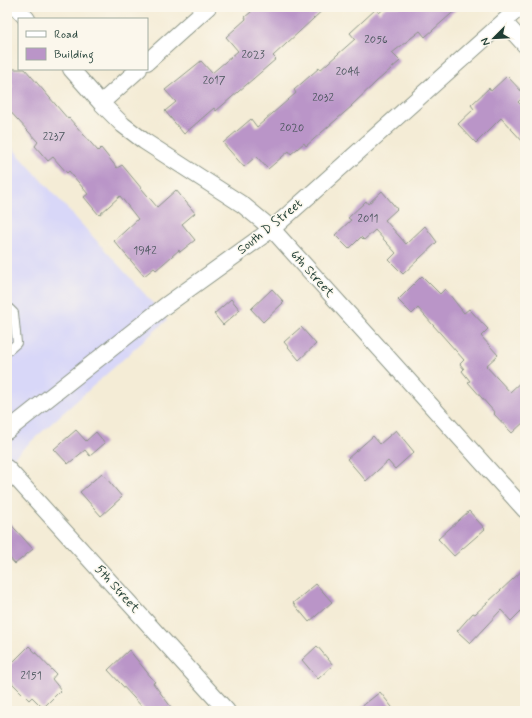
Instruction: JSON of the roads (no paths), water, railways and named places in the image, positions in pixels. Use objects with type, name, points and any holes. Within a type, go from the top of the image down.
[{"type":"street","points":[[16,7],[26,18]]},
{"type":"street","points":[[148,61],[208,7]]},
{"type":"street","name":"South D Street","points":[[7,431],[165,306],[272,229],[520,7]]},
{"type":"street","points":[[504,22],[525,45]]},
{"type":"street","name":"6th Street","points":[[72,70],[123,125],[243,205],[272,229],[525,510]]},
{"type":"street","points":[[101,103],[138,70]]},
{"type":"street","name":"5th Street","points":[[7,468],[227,711]]},
{"type":"lane","points":[[7,306],[14,313],[17,344],[7,352]]}]
